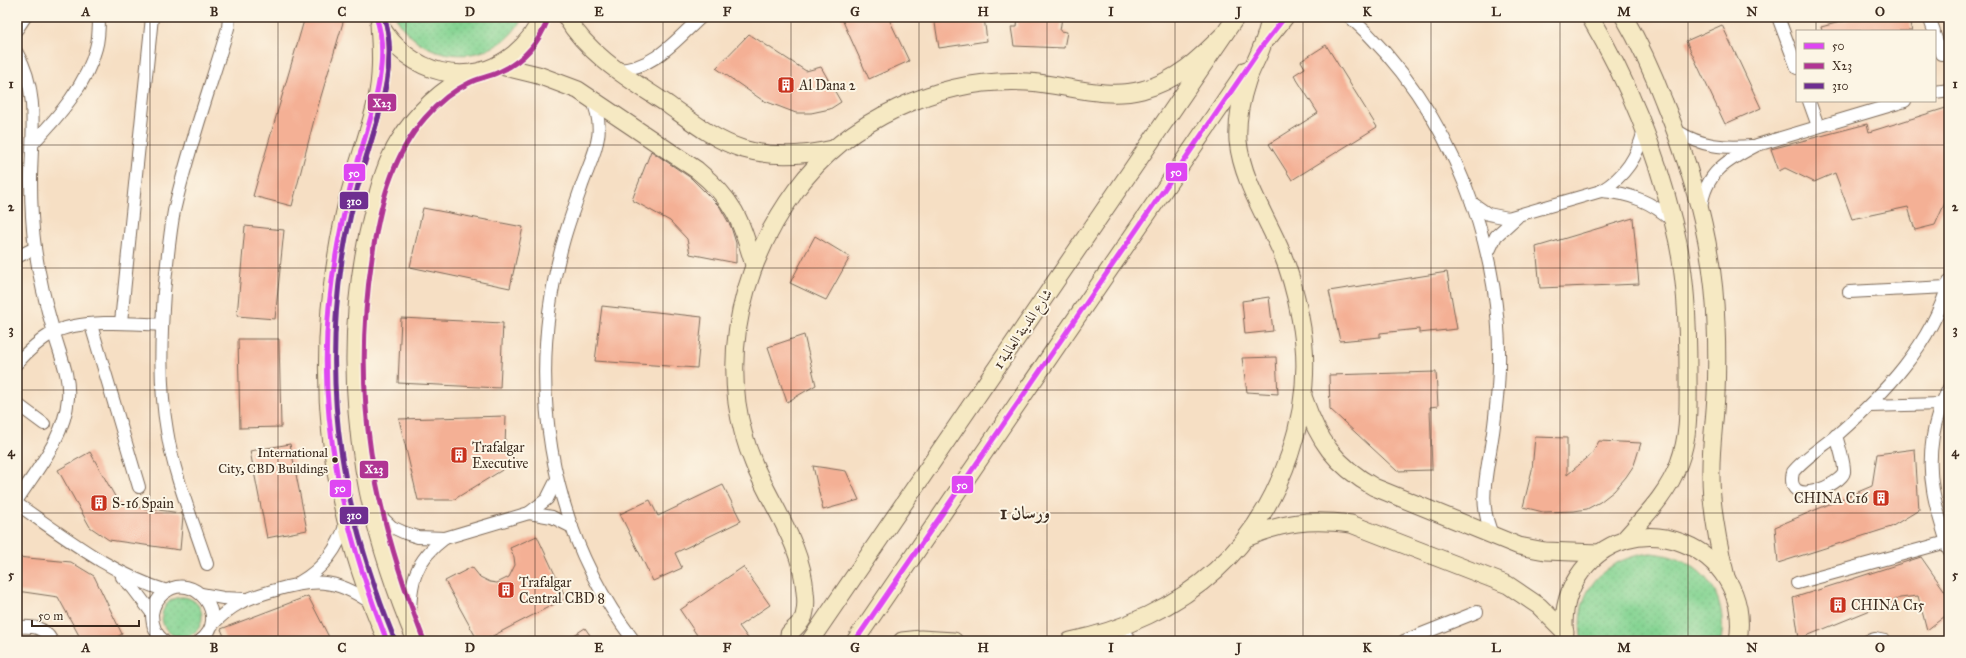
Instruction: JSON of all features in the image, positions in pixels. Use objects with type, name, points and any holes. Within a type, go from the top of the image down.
[{"type":"street","points":[[17,29],[25,17]]},
{"type":"street","points":[[33,143],[60,111],[89,68],[97,44],[99,17]]},
{"type":"street","points":[[121,322],[152,17]]},
{"type":"street","points":[[207,564],[174,461],[166,430],[162,382],[162,325],[167,257],[174,212],[192,143],[228,28],[229,17]]},
{"type":"street","points":[[416,641],[388,567],[364,471],[359,434],[355,375],[359,301],[370,224],[390,158],[408,128],[432,101],[446,90],[473,73],[497,65],[521,48],[532,36],[541,17]]},
{"type":"street","points":[[566,17],[590,47],[617,70],[700,128],[720,140],[764,154],[787,156],[810,154],[833,149]]},
{"type":"street","points":[[617,70],[635,68],[651,62],[701,17]]},
{"type":"street","name":"شارع المدينة العالمية 1","points":[[810,641],[1236,17]]},
{"type":"street","points":[[1070,641],[1120,626],[1164,606],[1194,588],[1217,570],[1246,538],[1269,500],[1283,471],[1299,423],[1304,398],[1305,356],[1304,336],[1296,298],[1281,252],[1248,179],[1238,141],[1240,112],[1247,81],[1263,45],[1272,17]]},
{"type":"street","points":[[855,641],[1263,45],[1286,17]]},
{"type":"street","points":[[1350,17],[1382,49],[1420,98],[1443,138],[1472,203],[1488,253],[1496,312],[1498,361],[1495,419],[1483,501],[1488,526],[1493,536]]},
{"type":"street","points":[[1590,17],[1614,61],[1644,129],[1657,166],[1673,221],[1680,252],[1687,317],[1687,436],[1678,465],[1665,492],[1623,541]]},
{"type":"street","points":[[1624,17],[1653,74],[1677,132],[1701,213],[1710,262],[1716,323],[1716,392],[1711,474],[1712,497],[1715,524],[1726,577],[1737,603],[1740,616],[1738,641]]},
{"type":"street","points":[[1778,17],[1796,65]]},
{"type":"street","points":[[1929,17],[1934,30]]},
{"type":"street","points":[[378,21],[396,47],[418,64],[445,73],[473,73]]},
{"type":"street","points":[[378,21],[381,64],[376,103],[347,202],[335,258],[328,315],[327,372],[330,431],[338,489],[358,565],[371,603],[387,641]]},
{"type":"street","points":[[789,641],[789,634],[804,618],[806,598],[804,579],[793,541],[754,465],[744,436],[738,406],[735,377],[735,344],[739,317],[747,284],[769,232],[782,210],[798,188],[833,149],[866,126],[899,107],[935,94],[969,86],[999,82],[1027,82],[1099,92],[1120,93],[1140,90],[1160,84],[1179,75],[1196,63],[1224,34]]},
{"type":"street","points":[[1936,39],[1941,54]]},
{"type":"street","points":[[17,53],[26,72],[31,94],[33,143],[31,202],[35,248],[54,333],[67,376],[68,397],[67,409],[55,441],[17,500]]},
{"type":"street","points":[[497,65],[558,81],[591,97],[662,145],[715,185],[730,203],[742,224],[754,265]]},
{"type":"street","points":[[591,97],[599,120],[598,144],[564,240],[553,292],[544,369],[546,408],[557,479],[572,527],[588,565],[604,594],[634,641]]},
{"type":"street","points":[[1809,102],[1818,126]]},
{"type":"street","points":[[1701,213],[1705,192],[1714,174],[1729,160],[1758,145],[1902,102]]},
{"type":"street","points":[[1472,203],[1479,209],[1493,216],[1508,218],[1601,191],[1612,184],[1630,165],[1639,148],[1644,129]]},
{"type":"street","points":[[1677,132],[1692,140],[1709,145],[1733,147],[1758,145]]},
{"type":"street","points":[[1601,191],[1621,193],[1640,199],[1652,205],[1673,221]]},
{"type":"street","points":[[1488,253],[1496,236],[1506,225],[1518,216]]},
{"type":"street","points":[[17,257],[35,248]]},
{"type":"street","points":[[1836,435],[1844,469],[1842,475],[1838,480],[1811,493],[1798,491],[1793,486],[1791,479],[1793,472],[1869,406],[1898,376],[1914,354],[1931,325],[1948,285],[1849,292]]},
{"type":"street","points":[[17,363],[33,347],[54,333],[91,325],[121,322],[162,325]]},
{"type":"street","points":[[91,325],[139,487]]},
{"type":"street","points":[[1797,583],[1947,540],[1933,491],[1931,474],[1933,439],[1941,404],[1949,388]]},
{"type":"street","points":[[1304,398],[1315,429],[1334,457],[1359,479],[1374,487],[1519,546],[1545,552],[1600,553]]},
{"type":"street","points":[[17,404],[44,424]]},
{"type":"street","points":[[1869,406],[1941,404]]},
{"type":"street","points":[[529,514],[547,499],[557,479]]},
{"type":"street","points":[[17,504],[110,567],[138,581],[167,591]]},
{"type":"street","points":[[373,509],[392,526],[405,533],[418,537],[445,538],[529,514],[552,517],[572,527]]},
{"type":"street","points":[[1246,538],[1271,528],[1297,522],[1324,520],[1351,524],[1508,586],[1539,606],[1565,637]]},
{"type":"street","points":[[200,641],[208,633],[212,625],[227,611],[245,599],[299,582],[320,568],[329,558],[342,536],[346,523]]},
{"type":"street","points":[[1565,637],[1566,607],[1572,588],[1581,571],[1600,553],[1623,541],[1639,537],[1656,536],[1683,542],[1703,553],[1716,564],[1726,577]]},
{"type":"street","points":[[410,625],[411,588],[414,576],[426,554],[445,538]]},
{"type":"street","points":[[110,567],[133,588],[152,613]]},
{"type":"street","points":[[299,582],[321,582],[342,587],[371,603]]},
{"type":"street","points":[[158,638],[152,623],[152,613],[157,600],[167,591],[185,587],[201,594],[223,598],[245,599]]},
{"type":"street","points":[[201,594],[211,608],[212,625]]},
{"type":"street","points":[[1404,641],[1477,612]]},
{"type":"street","points":[[17,627],[30,626],[40,628],[47,633],[52,641]]},
{"type":"street","points":[[1120,626],[1130,641]]},
{"type":"street","points":[[902,641],[921,639],[954,641]]},
{"type":"street","points":[[1868,641],[1885,641]]},
{"type":"green space","points":[[396,17],[524,17],[506,39],[491,48],[478,53],[465,55],[451,54],[425,46],[413,38],[404,29]]},
{"type":"green space","points":[[1651,553],[1668,556],[1684,562],[1697,570],[1707,580],[1715,593],[1720,607],[1722,623],[1721,641],[1582,641],[1580,623],[1582,607],[1587,593],[1595,580],[1606,570],[1619,562],[1634,556]]},
{"type":"green space","points":[[182,597],[190,599],[196,603],[200,609],[202,617],[200,625],[196,631],[190,635],[182,637],[174,635],[168,631],[164,625],[162,617],[164,609],[168,603],[174,599]]},
{"type":"building","points":[[305,17],[338,17],[344,19],[314,120],[292,206],[253,196]]},
{"type":"building","points":[[841,17],[888,17],[909,61],[869,79]]},
{"type":"building","points":[[934,17],[984,17],[987,41],[939,48]]},
{"type":"building","points":[[1018,17],[1062,17],[1060,31],[1067,32],[1064,48],[1014,46],[1011,27],[1017,27]]},
{"type":"building","points":[[1859,17],[1908,17],[1912,30],[1822,30],[1821,27]]},
{"type":"building","points":[[1722,25],[1761,108],[1725,124],[1686,41]]},
{"type":"building","name":"Al Dana 2","points":[[749,34],[806,71],[821,67],[841,102],[830,109],[811,113],[796,113],[762,100],[716,68]]},
{"type":"building","points":[[1326,45],[1377,127],[1292,180],[1269,144],[1318,113],[1294,75],[1305,68],[1301,61]]},
{"type":"building","points":[[1949,107],[1949,194],[1935,225],[1915,230],[1908,207],[1852,219],[1835,173],[1814,182],[1785,168],[1779,171],[1771,149],[1867,124],[1869,132]]},
{"type":"building","points":[[651,151],[691,178],[720,207],[731,227],[736,243],[736,263],[690,254],[687,239],[670,221],[632,200]]},
{"type":"building","points":[[423,208],[523,227],[510,288],[410,267]]},
{"type":"building","points":[[1633,218],[1639,284],[1540,288],[1536,247]]},
{"type":"building","points":[[245,226],[284,230],[275,319],[237,316]]},
{"type":"building","points":[[815,236],[850,257],[826,300],[790,283]]},
{"type":"building","points":[[1447,272],[1457,329],[1419,333],[1419,329],[1380,333],[1380,337],[1340,341],[1329,291]]},
{"type":"building","points":[[1269,297],[1273,331],[1245,334],[1242,301]]},
{"type":"building","points":[[602,306],[702,317],[697,368],[595,361]]},
{"type":"building","points":[[401,318],[503,323],[500,388],[398,383]]},
{"type":"building","points":[[804,335],[816,385],[787,402],[768,347]]},
{"type":"building","points":[[238,339],[279,339],[281,427],[240,428]]},
{"type":"building","points":[[1276,357],[1278,394],[1247,392],[1242,358]]},
{"type":"building","points":[[1436,372],[1438,406],[1430,407],[1432,470],[1397,471],[1330,409],[1329,375]]},
{"type":"building","name":"Trafalgar Executive","points":[[506,416],[505,448],[517,461],[453,500],[418,500],[399,419]]},
{"type":"building","points":[[1535,437],[1567,438],[1567,475],[1592,454],[1599,441],[1641,443],[1634,465],[1626,477],[1614,491],[1600,502],[1587,509],[1543,512],[1523,507],[1532,470]]},
{"type":"building","points":[[290,444],[307,530],[267,538],[250,451]]},
{"type":"building","name":"CHINA C16","points":[[1915,449],[1919,510],[1891,527],[1778,563],[1775,527],[1872,486],[1877,454]]},
{"type":"building","name":"S-16 Spain","points":[[90,452],[117,500],[127,506],[181,513],[183,516],[180,550],[109,540],[90,527],[58,470]]},
{"type":"building","points":[[813,466],[846,471],[859,500],[823,510]]},
{"type":"building","points":[[723,485],[741,521],[675,553],[682,568],[653,581],[620,514],[650,500],[658,516]]},
{"type":"building","name":"Trafalgar Central CBD 8","points":[[537,536],[566,598],[483,641],[478,641],[445,581],[472,567],[480,577],[490,582],[497,583],[509,577],[515,565],[514,557],[510,548]]},
{"type":"building","points":[[17,557],[71,562],[94,576],[122,634],[110,641],[82,641],[58,597],[17,591]]},
{"type":"building","name":"CHINA C15","points":[[1921,557],[1949,597],[1949,613],[1927,630],[1918,596],[1900,598],[1799,639],[1793,598]]},
{"type":"building","points":[[743,567],[770,605],[739,626],[750,641],[701,641],[680,610]]},
{"type":"building","points":[[308,596],[331,641],[226,641],[221,629]]},
{"type":"building","points":[[585,628],[594,641],[565,641]]},
{"type":"transit line","name":"50","points":[[376,17],[381,36],[382,58],[379,80],[375,103],[355,170],[340,232],[329,306],[326,349],[327,392],[331,434],[338,476],[347,518],[359,560],[387,641]]},
{"type":"transit line","name":"X23","points":[[358,186],[387,79],[389,57],[388,36],[384,17]]},
{"type":"transit line","name":"310","points":[[384,17],[388,34],[388,72],[380,110],[357,188],[344,248],[336,310],[335,359],[336,406],[341,453],[350,499],[376,591],[394,638]]},
{"type":"transit line","name":"50","points":[[855,641],[1263,45],[1285,17]]},
{"type":"transit line","name":"X23","points":[[423,638],[391,543],[379,498],[371,452],[366,405],[364,358],[366,309],[378,221],[388,184],[403,149],[425,118],[440,103],[463,86],[472,81],[499,72],[515,63],[535,44],[548,19]]},
{"type":"place","name":"Al Dana 2","points":[[786,85]]},
{"type":"place","name":"Trafalgar Executive","points":[[459,455]]},
{"type":"place","name":"International City, CBD Buildings","points":[[335,460]]},
{"type":"place","name":"CHINA C16","points":[[1881,498]]},
{"type":"place","name":"S-16 Spain","points":[[99,503]]},
{"type":"place","name":"Trafalgar Central CBD 8","points":[[506,590]]},
{"type":"place","name":"CHINA C15","points":[[1838,605]]},
{"type":"district","name":"ورسان 1","points":[[1025,513]]}]
